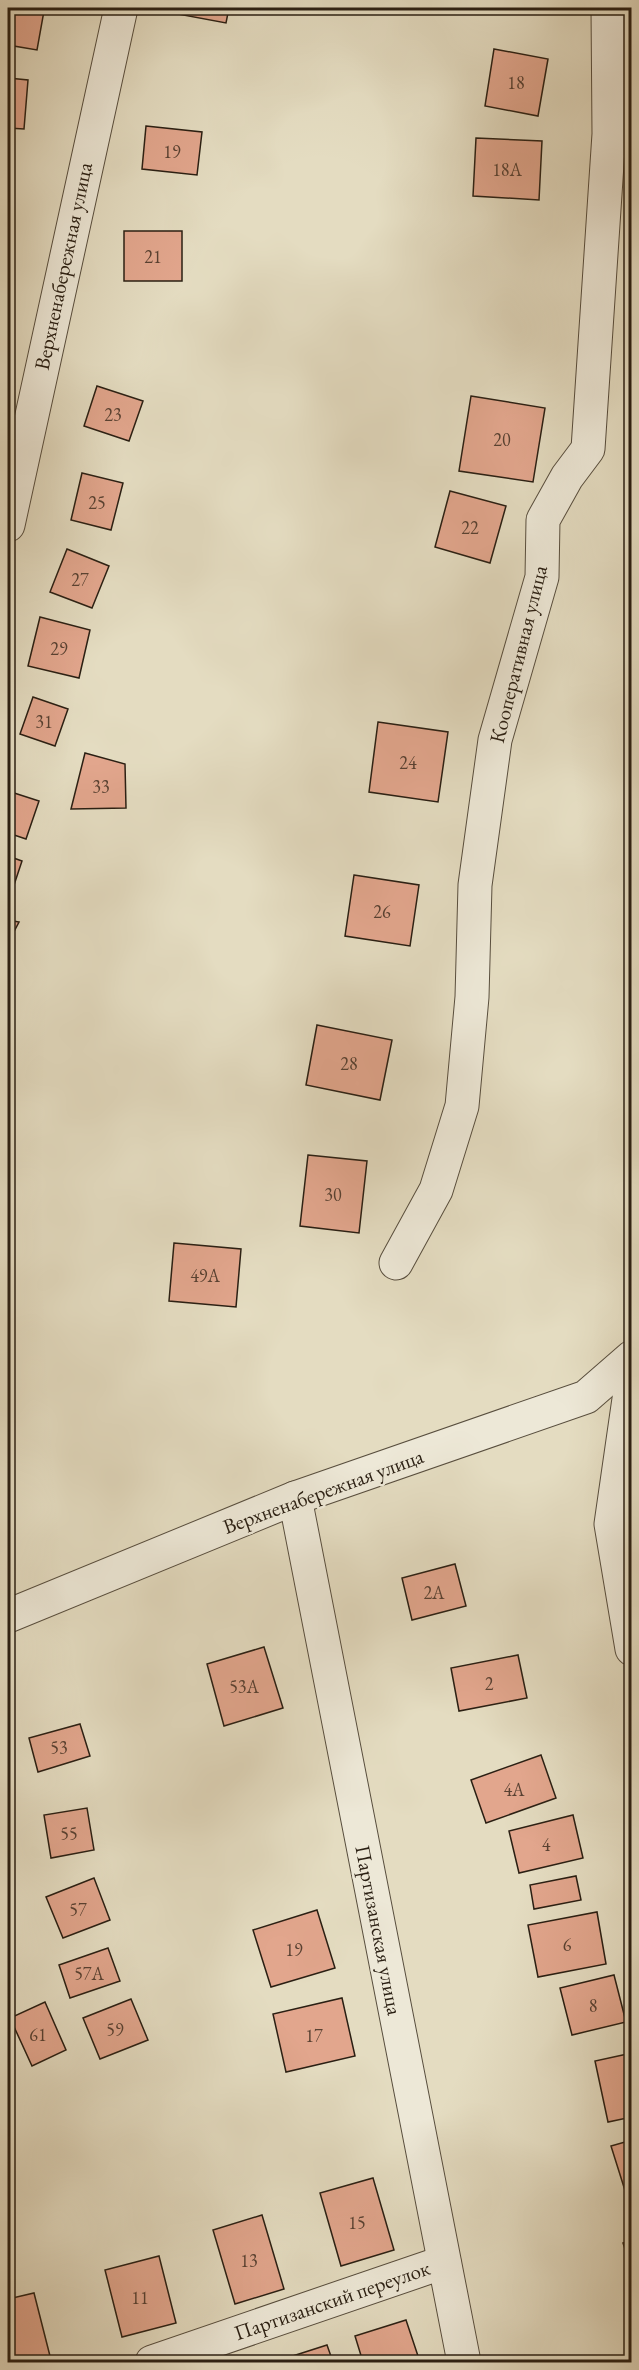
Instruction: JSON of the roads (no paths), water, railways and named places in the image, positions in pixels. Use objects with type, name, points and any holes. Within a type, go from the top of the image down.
[{"type":"street","name":"Верхненабережная улица","points":[[8,525],[120,8]]},
{"type":"street","name":"Кооперативная улица","points":[[396,1263],[436,1190],[462,1106],[472,997],[475,885],[495,740],[542,577],[543,520],[567,477],[588,448],[609,134],[608,8]]},
{"type":"street","name":"Верхненабережная улица","points":[[8,1616],[295,1498],[586,1398],[632,1357]]},
{"type":"street","points":[[632,1378],[611,1524],[632,1649]]},
{"type":"street","name":"Партизанская улица","points":[[295,1498],[464,2362]]},
{"type":"street","name":"Партизанский переулок","points":[[152,2362],[444,2262]]}]
